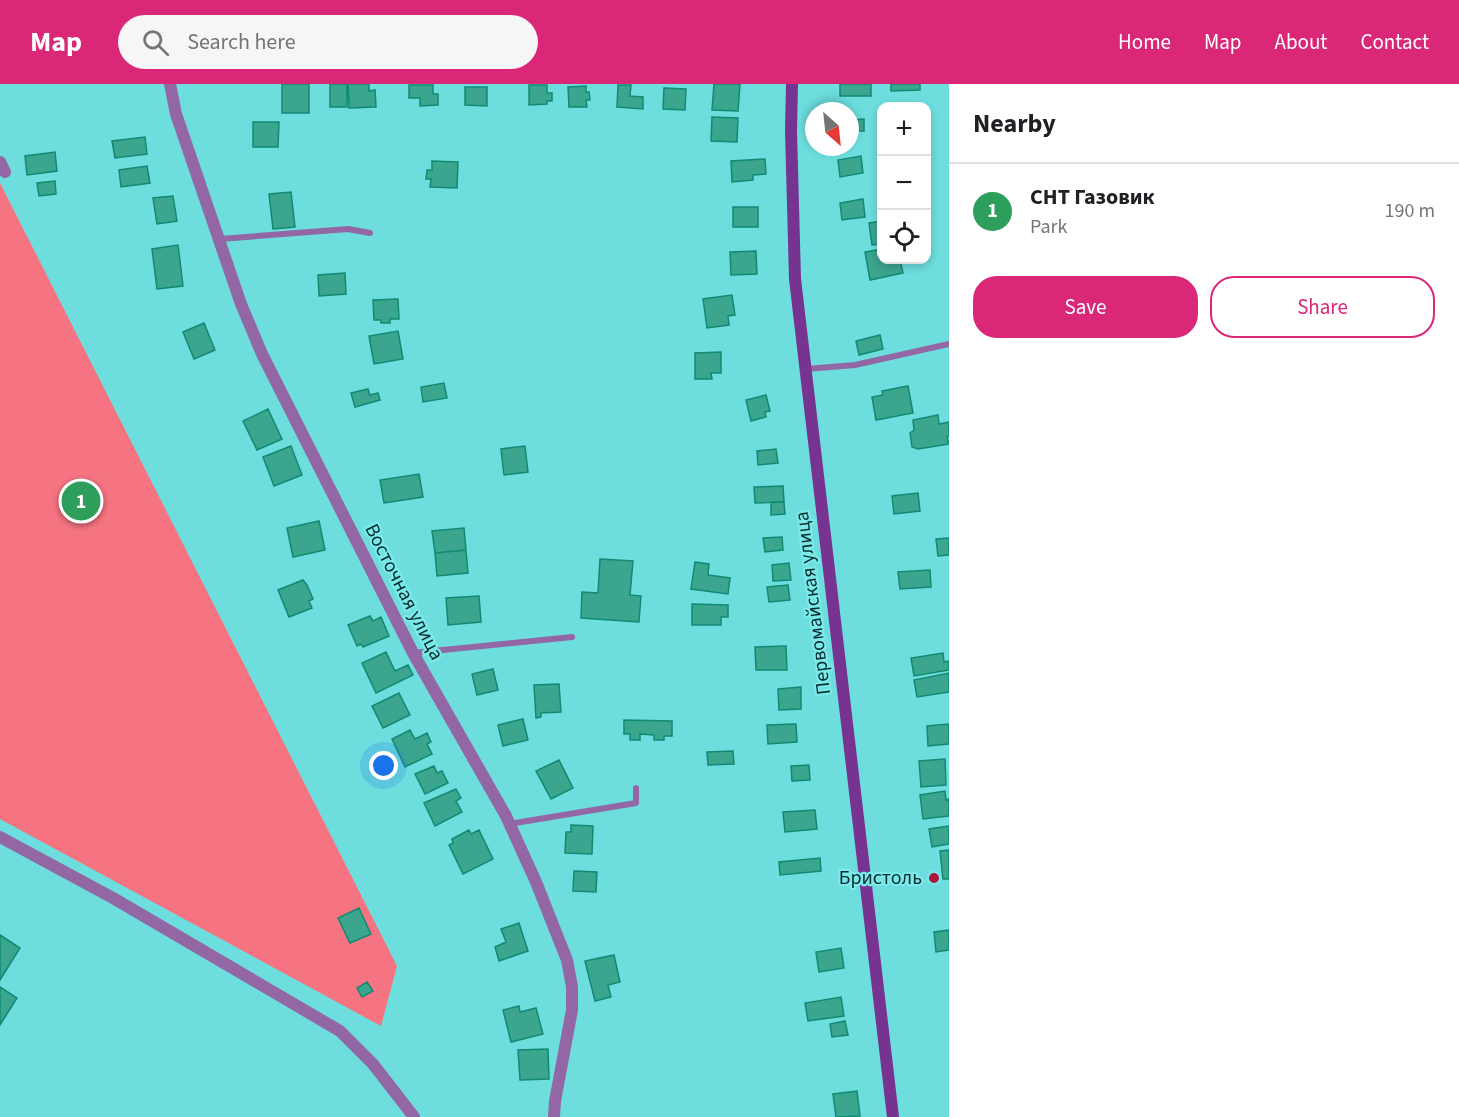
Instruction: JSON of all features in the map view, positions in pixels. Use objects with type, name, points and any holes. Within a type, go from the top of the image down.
[{"type":"main road","name":"Первомайская улица","points":[[792,84],[795,279],[892,1117]]},
{"type":"street","name":"Восточная улица","points":[[170,84],[176,114],[241,304],[262,354],[412,653],[509,824],[536,882],[567,960],[572,987],[572,1010],[554,1117]]},
{"type":"street","points":[[0,837],[113,898],[340,1031],[373,1064],[414,1117]]},
{"type":"lane","points":[[219,239],[348,229],[370,233]]},
{"type":"lane","points":[[806,369],[855,365],[949,344]]},
{"type":"lane","points":[[412,653],[572,637]]},
{"type":"lane","points":[[509,824],[636,803],[636,788]]},
{"type":"shaded area","points":[[0,183],[397,966],[381,1026],[0,819]]},
{"type":"building","points":[[282,84],[309,84],[309,113],[282,113]]},
{"type":"building","points":[[330,84],[347,84],[347,107],[330,107]]},
{"type":"building","points":[[348,84],[369,84],[369,91],[375,90],[376,107],[349,108]]},
{"type":"building","points":[[714,84],[740,84],[738,111],[712,110]]},
{"type":"building","points":[[840,84],[871,84],[871,96],[840,96]]},
{"type":"building","points":[[891,84],[920,84],[920,90],[891,91]]},
{"type":"building","points":[[409,85],[433,85],[433,94],[438,94],[438,105],[420,106],[420,98],[409,98]]},
{"type":"building","points":[[529,85],[547,85],[547,93],[552,93],[552,101],[547,101],[547,104],[529,105]]},
{"type":"building","points":[[618,85],[631,85],[630,96],[643,97],[643,109],[617,107]]},
{"type":"building","points":[[586,86],[590,100],[586,100],[587,107],[569,107],[568,87]]},
{"type":"building","points":[[465,87],[487,87],[487,106],[465,105]]},
{"type":"building","points":[[664,88],[686,89],[685,110],[663,109]]},
{"type":"building","points":[[712,117],[738,118],[737,142],[711,141]]},
{"type":"building","points":[[859,119],[864,119],[864,131],[859,131]]},
{"type":"building","points":[[253,122],[279,122],[278,147],[253,147]]},
{"type":"building","points":[[145,137],[147,154],[115,158],[112,141]]},
{"type":"building","points":[[55,152],[57,171],[27,175],[25,156]]},
{"type":"building","points":[[861,156],[863,173],[840,177],[838,160]]},
{"type":"building","points":[[765,159],[766,174],[753,175],[753,180],[732,182],[731,161]]},
{"type":"building","points":[[432,161],[458,162],[457,188],[430,187],[431,179],[426,179],[427,170],[432,170]]},
{"type":"building","points":[[147,166],[150,183],[121,187],[119,170]]},
{"type":"building","points":[[55,181],[56,194],[39,196],[37,183]]},
{"type":"building","points":[[291,192],[295,227],[273,229],[269,194]]},
{"type":"building","points":[[173,196],[177,221],[157,224],[153,198]]},
{"type":"building","points":[[863,199],[865,217],[842,220],[840,203]]},
{"type":"building","points":[[733,207],[758,207],[758,227],[733,227]]},
{"type":"building","points":[[877,222],[877,244],[872,245],[869,223]]},
{"type":"building","points":[[178,245],[183,286],[157,289],[152,249]]},
{"type":"building","points":[[877,250],[877,264],[901,264],[903,273],[870,280],[865,252]]},
{"type":"building","points":[[756,251],[757,274],[731,275],[730,252]]},
{"type":"building","points":[[345,273],[346,294],[319,296],[318,275]]},
{"type":"building","points":[[732,295],[735,315],[728,316],[729,325],[707,328],[703,299]]},
{"type":"building","points":[[398,299],[399,319],[390,319],[390,323],[374,320],[373,300]]},
{"type":"building","points":[[204,323],[215,350],[194,359],[183,332]]},
{"type":"building","points":[[398,331],[403,359],[374,364],[369,336]]},
{"type":"building","points":[[880,335],[883,349],[859,355],[856,341]]},
{"type":"building","points":[[721,352],[721,373],[711,373],[712,379],[695,379],[695,353]]},
{"type":"building","points":[[444,383],[447,398],[423,402],[421,387]]},
{"type":"building","points":[[908,386],[913,413],[876,420],[872,397],[883,395],[882,391]]},
{"type":"building","points":[[368,389],[370,395],[378,393],[380,400],[355,407],[351,393]]},
{"type":"building","points":[[766,395],[770,411],[765,412],[766,417],[751,421],[746,400]]},
{"type":"building","points":[[268,409],[282,439],[257,450],[243,421]]},
{"type":"building","points":[[938,415],[939,424],[949,422],[949,436],[947,437],[949,444],[918,449],[912,447],[910,433],[914,430],[913,420]]},
{"type":"building","points":[[291,446],[302,475],[274,486],[263,457]]},
{"type":"building","points":[[525,446],[528,472],[504,475],[501,449]]},
{"type":"building","points":[[776,449],[778,463],[758,465],[757,451]]},
{"type":"building","points":[[419,474],[423,497],[384,503],[380,480]]},
{"type":"building","points":[[783,486],[784,502],[755,503],[754,487]]},
{"type":"building","points":[[918,493],[920,511],[894,514],[892,496]]},
{"type":"building","points":[[771,502],[784,502],[785,514],[771,515]]},
{"type":"building","points":[[319,521],[325,550],[293,557],[287,528]]},
{"type":"building","points":[[464,528],[466,550],[435,553],[432,531]]},
{"type":"building","points":[[782,537],[783,550],[765,552],[763,538]]},
{"type":"building","points":[[949,538],[949,555],[938,556],[936,539]]},
{"type":"building","points":[[466,550],[468,573],[437,576],[435,553]]},
{"type":"building","points":[[600,559],[633,561],[630,595],[641,596],[639,622],[581,618],[582,592],[598,593]]},
{"type":"building","points":[[695,562],[709,564],[708,575],[730,578],[728,594],[691,589]]},
{"type":"building","points":[[789,563],[791,580],[773,581],[772,565]]},
{"type":"building","points":[[930,570],[931,587],[900,589],[898,572]]},
{"type":"building","points":[[303,580],[313,599],[309,601],[312,608],[289,617],[278,590]]},
{"type":"building","points":[[788,585],[790,600],[769,602],[767,587]]},
{"type":"building","points":[[479,596],[481,622],[448,625],[446,598]]},
{"type":"building","points":[[692,604],[728,605],[728,617],[721,617],[721,625],[692,625]]},
{"type":"building","points":[[370,616],[373,621],[381,617],[389,636],[363,647],[361,644],[357,646],[348,625]]},
{"type":"building","points":[[786,646],[787,670],[756,670],[755,647]]},
{"type":"building","points":[[386,652],[395,671],[408,665],[413,675],[376,693],[362,663]]},
{"type":"building","points":[[943,653],[944,662],[949,661],[949,670],[914,676],[911,658]]},
{"type":"building","points":[[493,669],[498,690],[477,695],[472,674]]},
{"type":"building","points":[[949,673],[949,692],[917,697],[914,680]]},
{"type":"building","points":[[559,684],[561,712],[541,713],[541,717],[536,718],[534,685]]},
{"type":"building","points":[[801,687],[801,709],[779,710],[778,689]]},
{"type":"building","points":[[399,693],[410,715],[383,728],[372,706]]},
{"type":"building","points":[[523,719],[528,740],[503,746],[498,725]]},
{"type":"building","points":[[624,720],[672,721],[672,736],[664,736],[664,740],[654,740],[654,735],[640,734],[640,740],[630,740],[630,734],[624,734]]},
{"type":"building","points":[[796,724],[797,742],[768,744],[767,725]]},
{"type":"building","points":[[949,724],[949,744],[928,746],[927,726]]},
{"type":"building","points":[[410,730],[415,739],[427,733],[431,742],[427,744],[432,754],[405,767],[392,739]]},
{"type":"building","points":[[733,751],[734,764],[708,765],[707,752]]},
{"type":"building","points":[[945,759],[946,785],[921,787],[919,761]]},
{"type":"building","points":[[559,760],[573,788],[551,799],[536,771]]},
{"type":"building","points":[[809,765],[810,780],[792,781],[791,766]]},
{"type":"building","points":[[434,766],[437,773],[442,771],[448,783],[425,794],[415,774]]},
{"type":"building","points":[[456,789],[461,798],[456,801],[462,812],[435,826],[424,803]]},
{"type":"building","points":[[945,791],[946,800],[949,799],[949,816],[923,819],[920,795]]},
{"type":"building","points":[[815,810],[817,829],[785,832],[783,812]]},
{"type":"building","points":[[571,825],[593,826],[592,854],[565,853],[566,832],[571,832]]},
{"type":"building","points":[[949,826],[949,844],[932,847],[929,829]]},
{"type":"building","points":[[469,830],[471,834],[479,830],[493,859],[463,874],[449,845],[453,843],[452,839]]},
{"type":"building","points":[[949,850],[949,879],[943,879],[940,851]]},
{"type":"building","points":[[820,858],[821,871],[780,875],[779,862]]},
{"type":"building","points":[[574,871],[597,872],[596,892],[573,891]]},
{"type":"building","points":[[359,908],[371,934],[350,943],[338,918]]},
{"type":"building","points":[[519,923],[528,951],[499,961],[495,947],[506,942],[501,929]]},
{"type":"building","points":[[949,930],[949,950],[936,952],[934,932]]},
{"type":"building","points":[[0,935],[20,948],[0,980]]},
{"type":"building","points":[[841,948],[844,968],[819,972],[816,952]]},
{"type":"building","points":[[614,955],[620,982],[608,985],[611,997],[595,1001],[585,961]]},
{"type":"building","points":[[367,982],[373,991],[362,997],[357,988]]},
{"type":"building","points":[[0,987],[17,998],[0,1025]]},
{"type":"building","points":[[841,997],[844,1016],[808,1021],[805,1003]]},
{"type":"building","points":[[519,1006],[520,1012],[536,1008],[543,1034],[511,1042],[503,1010]]},
{"type":"building","points":[[845,1021],[848,1035],[832,1037],[830,1024]]},
{"type":"building","points":[[548,1049],[549,1079],[520,1080],[518,1050]]},
{"type":"building","points":[[857,1091],[860,1116],[836,1117],[833,1094]]},
{"type":"place","name":"СНТ Газовик","points":[[81,501]]},
{"type":"place","name":"Бристоль","points":[[934,878]]}]
